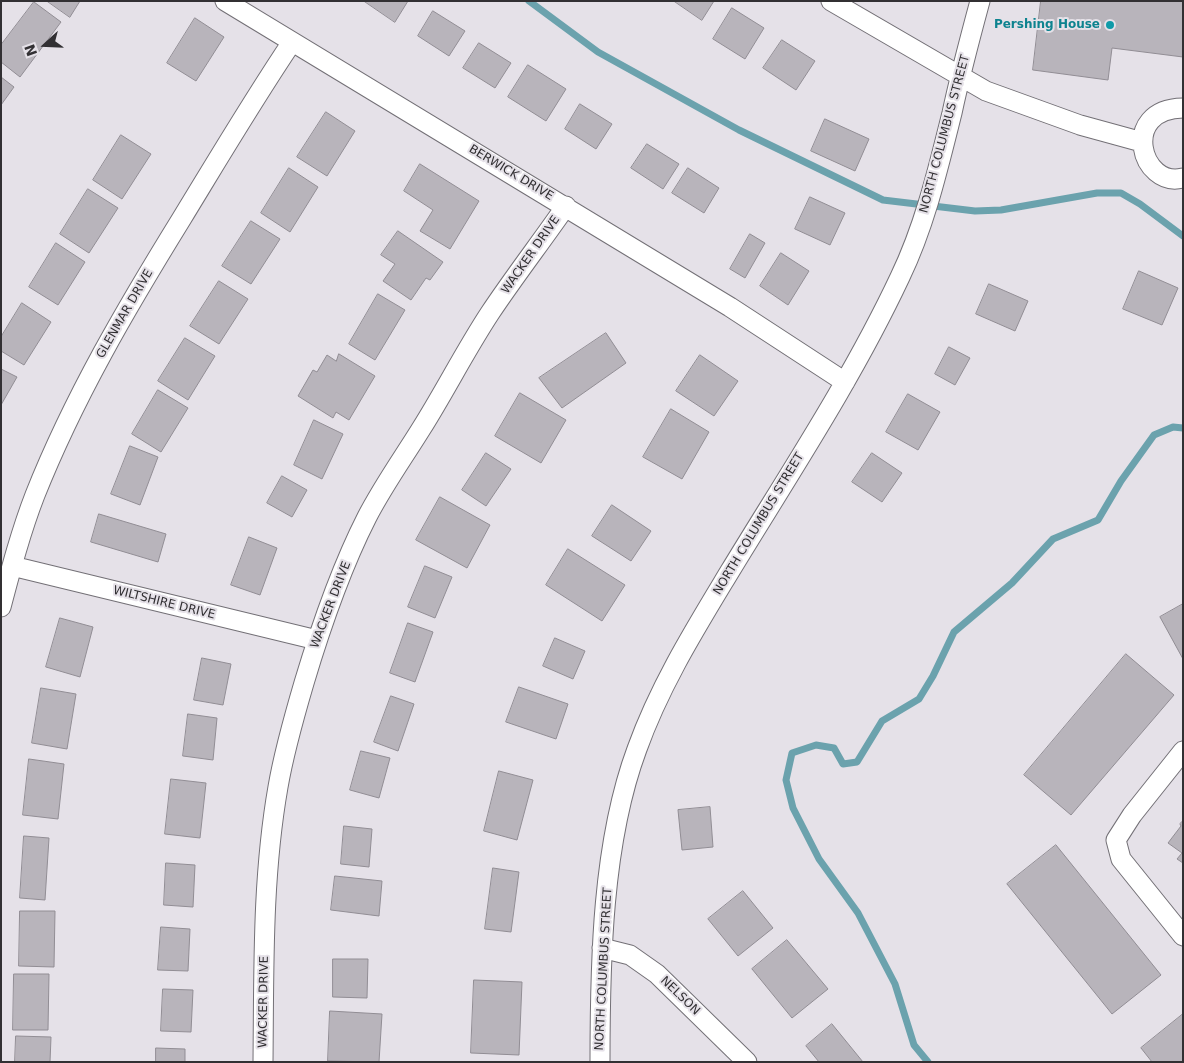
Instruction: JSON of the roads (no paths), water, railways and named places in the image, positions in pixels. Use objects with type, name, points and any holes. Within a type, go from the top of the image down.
[{"type":"street","name":"BERWICK DRIVE","points":[[225,1],[566,206],[730,307],[845,382]]},
{"type":"street","points":[[832,1],[986,91],[1080,125],[1142,142]]},
{"type":"street","name":"NORTH COLUMBUS STREET","points":[[600,1062],[602,948],[607,883],[618,816],[636,750],[678,657],[845,382],[872,335],[902,274],[935,183],[980,1]]},
{"type":"street","name":"GLENMAR DRIVE","points":[[1,607],[34,496],[60,436],[89,377],[138,290],[258,92],[292,42]]},
{"type":"street","points":[[1183,108],[1168,109],[1155,116],[1146,127],[1142,142],[1144,156],[1152,168],[1165,176],[1183,178]]},
{"type":"street","name":"WACKER DRIVE","points":[[263,1062],[265,910],[270,843],[278,786],[296,709],[336,585],[372,508],[402,457],[421,429],[491,312],[566,206]]},
{"type":"street","name":"WILTSHIRE DRIVE","points":[[12,566],[317,640]]},
{"type":"street","points":[[1183,751],[1132,816],[1116,840],[1121,859],[1183,936]]},
{"type":"street","name":"NELSON","points":[[602,948],[630,955],[657,974],[747,1062]]},
{"type":"waterway","points":[[529,1],[598,52],[739,130],[883,200],[975,211],[1001,210],[1097,193],[1121,193],[1140,204],[1183,236]]},
{"type":"waterway","points":[[928,1062],[914,1045],[895,984],[858,913],[819,859],[793,808],[786,780],[792,753],[816,745],[834,748],[843,764],[857,762],[882,721],[919,699],[933,676],[954,632],[1012,583],[1053,539],[1098,520],[1121,481],[1154,435],[1173,427],[1183,428]]},
{"type":"place","name":"Pershing House","points":[[1110,25]]}]
